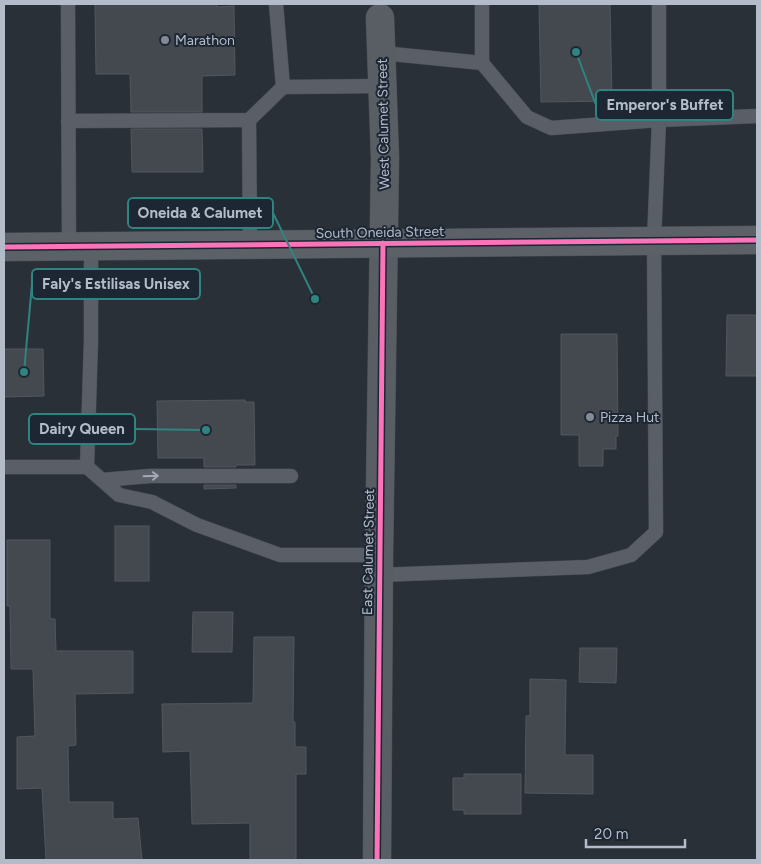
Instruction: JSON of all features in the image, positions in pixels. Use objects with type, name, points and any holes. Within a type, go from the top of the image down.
[{"type":"main road","name":"West Calumet Street","points":[[379,11],[385,158],[383,244]]},
{"type":"main road","name":"South Oneida Street","points":[[4,247],[757,240]]},
{"type":"main road","name":"East Calumet Street","points":[[377,860],[383,244]]},
{"type":"lane","points":[[68,4],[68,121],[91,340],[87,467]]},
{"type":"lane","points":[[276,4],[284,87]]},
{"type":"lane","points":[[482,4],[482,63],[527,117],[551,128],[659,120],[757,116]]},
{"type":"lane","points":[[4,467],[87,467],[119,494],[152,502],[197,525],[280,555],[379,565],[588,567],[631,555],[656,532],[654,241],[659,120],[659,4]]},
{"type":"lane","points":[[382,53],[482,63]]},
{"type":"lane","points":[[68,121],[248,120],[284,87],[383,86]]},
{"type":"lane","points":[[248,120],[250,245]]},
{"type":"lane","points":[[102,480],[150,476],[290,476]]},
{"type":"building","name":"Marathon","points":[[95,4],[217,4],[217,7],[234,6],[235,75],[202,76],[202,112],[131,112],[130,74],[96,74]]},
{"type":"building","points":[[539,4],[610,4],[612,101],[541,102]]},
{"type":"building","points":[[131,129],[202,129],[203,172],[132,172]]},
{"type":"building","points":[[727,315],[757,315],[757,376],[726,376]]},
{"type":"building","name":"Pizza Hut","points":[[561,334],[617,334],[618,436],[616,436],[616,449],[603,449],[603,466],[579,466],[579,435],[561,435]]},
{"type":"building","points":[[4,349],[43,349],[44,396],[4,397]]},
{"type":"building","points":[[245,400],[245,402],[254,402],[255,465],[204,467],[204,458],[158,458],[157,401]]},
{"type":"building","points":[[204,485],[236,485],[236,488],[204,489]]},
{"type":"building","points":[[115,526],[149,526],[149,581],[115,581]]},
{"type":"building","points":[[7,540],[50,540],[50,619],[55,619],[56,651],[133,651],[133,693],[75,694],[76,745],[68,746],[69,802],[113,802],[113,819],[138,818],[142,860],[46,860],[42,788],[17,789],[17,737],[35,736],[33,669],[11,669],[10,606],[7,606]]},
{"type":"building","points":[[193,612],[233,612],[232,652],[192,652]]},
{"type":"building","points":[[254,637],[294,637],[293,722],[295,722],[295,747],[306,747],[306,774],[296,774],[296,860],[250,860],[250,823],[192,824],[190,751],[163,752],[162,704],[253,703]]},
{"type":"building","points":[[580,648],[617,648],[616,683],[579,682]]},
{"type":"building","points":[[530,679],[566,680],[565,755],[593,755],[593,794],[525,793],[526,716],[530,716]]},
{"type":"building","points":[[464,774],[521,774],[521,814],[464,814],[464,810],[453,810],[453,778],[464,778]]},
{"type":"cycle path","points":[[4,247],[757,240]]},
{"type":"cycle path","points":[[377,860],[383,243]]},
{"type":"place","name":"Marathon","points":[[165,40]]},
{"type":"place","name":"Emperor's Buffet","points":[[576,52]]},
{"type":"place","name":"Oneida & Calumet","points":[[315,299]]},
{"type":"place","name":"Faly's Estilisas Unisex","points":[[24,372]]},
{"type":"place","name":"Pizza Hut","points":[[590,417]]},
{"type":"place","name":"Dairy Queen","points":[[206,430]]}]
